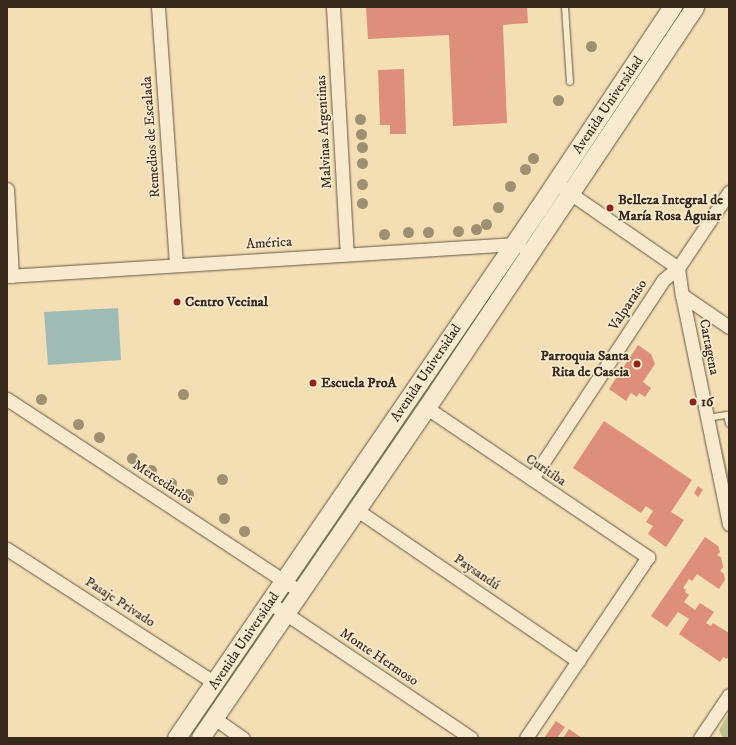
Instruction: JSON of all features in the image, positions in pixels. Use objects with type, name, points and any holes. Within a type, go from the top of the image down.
[{"type":"main road","name":"Avenida Universidad","points":[[178,738],[514,244],[673,7]]},
{"type":"main road","name":"Avenida Universidad","points":[[200,738],[357,510],[696,7]]},
{"type":"street","name":"Remedios de Escalada","points":[[158,7],[176,264]]},
{"type":"street","name":"Malvinas Argentinas","points":[[333,7],[347,254]]},
{"type":"street","points":[[555,183],[678,268]]},
{"type":"street","points":[[7,189],[9,276]]},
{"type":"street","name":"Valparaiso","points":[[532,479],[663,280],[678,268],[729,192]]},
{"type":"street","name":"América","points":[[9,276],[176,264],[514,244]]},
{"type":"street","points":[[514,244],[531,253]]},
{"type":"street","name":"Cartagena","points":[[678,268],[682,295],[729,524]]},
{"type":"street","points":[[682,295],[729,327]]},
{"type":"street","name":"Mercedarios","points":[[7,399],[301,592]]},
{"type":"street","name":"Curitiba","points":[[426,408],[648,557],[578,661]]},
{"type":"street","name":"Paysandú","points":[[357,510],[578,661]]},
{"type":"street","name":"Pasaje Privado","points":[[7,549],[215,684]]},
{"type":"street","name":"Monte Hermoso","points":[[270,603],[471,738]]},
{"type":"street","points":[[526,738],[578,661]]},
{"type":"street","points":[[704,737],[729,695]]},
{"type":"street","points":[[214,718],[243,738]]},
{"type":"lane","points":[[565,7],[570,82]]},
{"type":"lane","points":[[707,418],[727,415],[729,424]]},
{"type":"green space","points":[[717,424],[729,478],[729,486]]},
{"type":"green space","points":[[729,713],[729,738],[724,738],[719,730]]},
{"type":"water","points":[[118,308],[121,360],[48,365],[44,312]]},
{"type":"building","points":[[366,7],[527,7],[528,23],[503,25],[507,123],[453,126],[449,35],[368,39]]},
{"type":"building","points":[[404,69],[406,134],[390,134],[390,125],[380,125],[378,70]]},
{"type":"building","points":[[638,345],[651,354],[655,364],[643,382],[651,388],[645,397],[639,393],[637,397],[631,393],[626,401],[609,389]]},
{"type":"building","points":[[604,421],[692,480],[671,512],[684,520],[666,547],[648,534],[653,526],[646,522],[653,511],[646,506],[641,513],[573,468]]},
{"type":"building","points":[[698,486],[703,490],[698,497],[694,493]]},
{"type":"building","points":[[705,537],[718,546],[720,552],[717,555],[721,557],[723,567],[720,571],[724,574],[725,580],[719,589],[697,574],[692,581],[689,579],[683,588],[689,595],[684,602],[695,610],[700,603],[714,612],[706,623],[711,626],[713,623],[729,633],[729,656],[727,659],[723,657],[720,662],[679,634],[689,619],[678,612],[667,627],[651,616]]},
{"type":"building","points":[[556,721],[565,727],[557,738],[544,738]]},
{"type":"building","points":[[569,729],[582,738],[563,738]]},
{"type":"place","name":"Belleza Integral de María Rosa Aguiar","points":[[610,208]]},
{"type":"place","name":"Centro Vecinal","points":[[177,302]]},
{"type":"place","name":"Parroquia Santa Rita de Cascia","points":[[637,364]]},
{"type":"place","name":"Escuela ProA","points":[[313,383]]},
{"type":"place","name":"16","points":[[693,402]]}]
